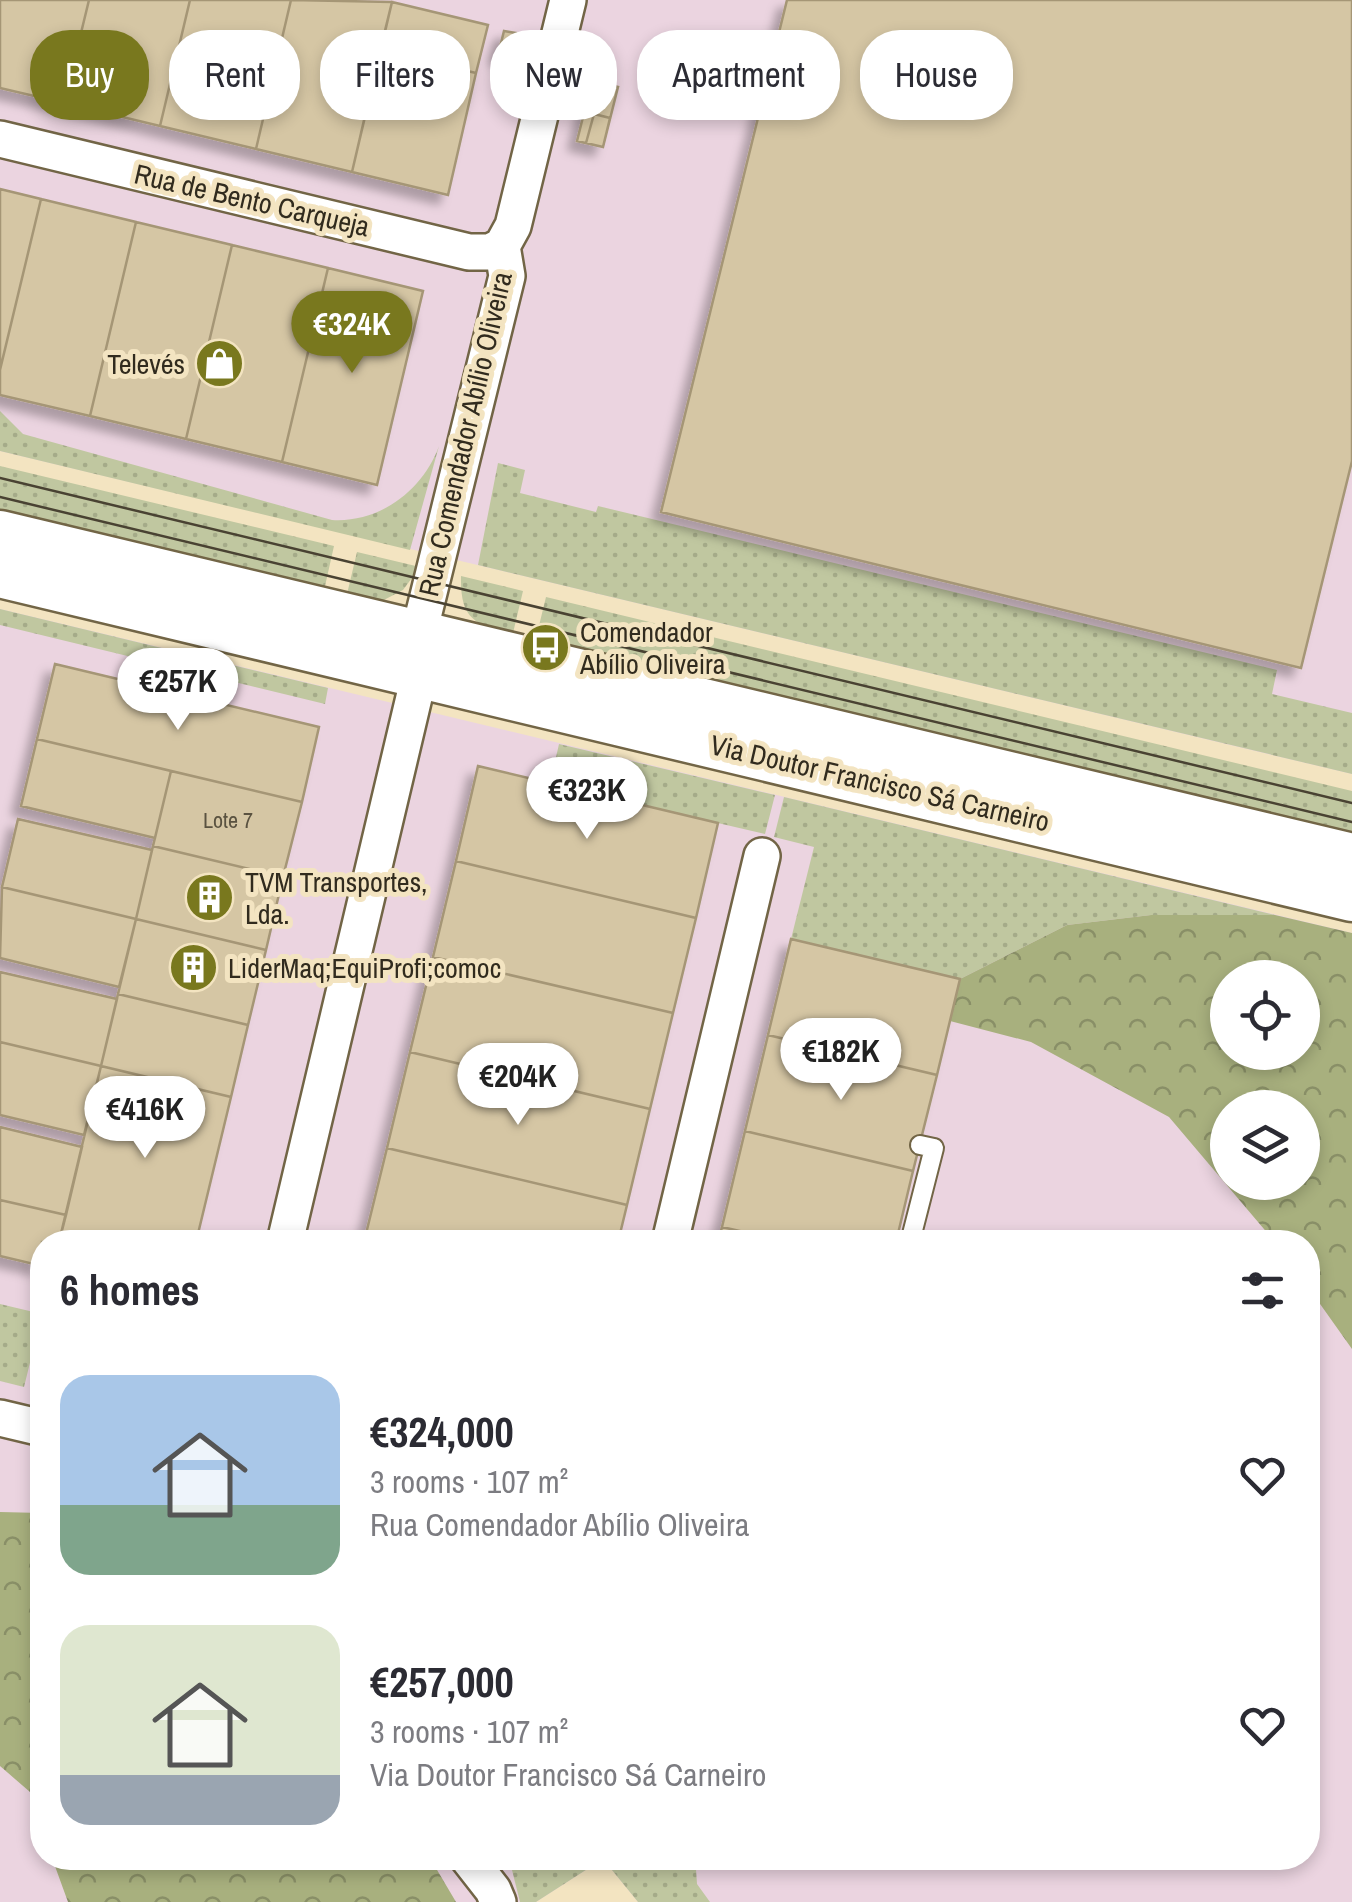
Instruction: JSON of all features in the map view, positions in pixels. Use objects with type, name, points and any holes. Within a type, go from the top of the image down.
[{"type":"main road","name":"Via Doutor Francisco Sá Carneiro","points":[[0,536],[419,654],[1352,896]]},
{"type":"main road","name":"Via Doutor Francisco Sá Carneiro","points":[[0,572],[419,654],[1352,859]]},
{"type":"street","name":"Rua Comendador Abílio Oliveira","points":[[287,1230],[507,276],[502,246],[513,226],[568,0]]},
{"type":"street","name":"Rua de Bento Carqueja","points":[[0,140],[469,252],[490,252],[502,246]]},
{"type":"street","points":[[673,1230],[762,856]]},
{"type":"street","points":[[0,1418],[30,1425]]},
{"type":"street","points":[[477,1870],[498,1902]]},
{"type":"lane","points":[[911,1230],[916,1189],[934,1148],[920,1145]]},
{"type":"shaded area","points":[[0,0],[1352,0],[1352,774],[0,451]]},
{"type":"shaded area","points":[[0,609],[1352,933],[1352,1902],[638,1902],[612,1870],[1320,1870],[1320,1230],[30,1230],[30,1870],[586,1870],[536,1902],[0,1902]]},
{"type":"green space","points":[[0,411],[23,434],[332,520],[367,516],[397,501],[422,477],[439,446],[410,550],[0,451]]},
{"type":"green space","points":[[498,463],[525,470],[520,493],[596,512],[598,506],[1277,670],[1272,694],[1352,713],[1352,774],[478,565]]},
{"type":"green space","points":[[0,466],[334,546],[323,595],[0,517]]},
{"type":"green space","points":[[357,552],[420,567],[403,590],[382,601],[347,594]]},
{"type":"green space","points":[[461,576],[523,591],[513,633],[472,618],[463,602]]},
{"type":"green space","points":[[546,597],[1352,791],[1352,842],[536,638]]},
{"type":"green space","points":[[0,609],[328,688],[325,704],[0,625]]},
{"type":"green space","points":[[559,744],[775,795],[765,834],[550,784]]},
{"type":"green space","points":[[784,797],[1275,915],[1151,915],[1067,925],[960,979],[791,939],[814,847],[774,837]]},
{"type":"green space","points":[[1151,915],[1275,915],[1352,933],[1352,1349],[1320,1304],[1320,1230],[1265,1230],[1239,1200],[1320,1200],[1320,1090],[1210,1090],[1210,1165],[1169,1117],[1031,1042],[950,1021],[960,979],[1067,925]]},
{"type":"green space","points":[[0,1304],[30,1311],[30,1363],[24,1387],[0,1381]]},
{"type":"green space","points":[[0,1512],[30,1513],[30,1792],[0,1766]]},
{"type":"green space","points":[[56,1870],[437,1870],[456,1902],[68,1902]]},
{"type":"green space","points":[[512,1870],[586,1870],[536,1902],[520,1902]]},
{"type":"green space","points":[[612,1870],[696,1870],[697,1884],[710,1902],[638,1902]]},
{"type":"building","points":[[0,0],[89,0],[82,30],[30,30],[30,95],[0,88]]},
{"type":"building","points":[[89,0],[190,0],[183,30],[169,30],[169,88],[160,126],[135,120],[149,120],[149,30],[82,30]]},
{"type":"building","points":[[190,0],[291,0],[284,30],[183,30]]},
{"type":"building","points":[[291,0],[392,2],[385,30],[320,30],[320,120],[364,120],[352,172],[256,149],[263,120],[300,120],[300,30],[284,30]]},
{"type":"building","points":[[787,0],[1352,0],[1352,461],[1301,668],[661,512],[757,120],[840,120],[840,30],[780,30]]},
{"type":"building","points":[[392,2],[488,25],[476,73],[470,72],[470,30],[385,30]]},
{"type":"building","points":[[470,72],[476,73],[470,99]]},
{"type":"building","points":[[169,88],[169,120],[263,120],[256,149],[160,126]]},
{"type":"building","points":[[364,120],[465,120],[448,195],[352,172]]},
{"type":"building","points":[[582,120],[610,120],[603,147],[577,141]]},
{"type":"building","points":[[592,120],[610,120],[603,147],[586,143]]},
{"type":"building","points":[[0,189],[41,199],[0,370]]},
{"type":"building","points":[[41,199],[136,222],[90,416],[0,395],[0,370]]},
{"type":"building","points":[[136,222],[232,245],[186,439],[90,416]]},
{"type":"building","points":[[232,245],[328,268],[282,462],[186,439]]},
{"type":"building","points":[[328,268],[423,291],[377,485],[282,462]]},
{"type":"building","points":[[55,664],[319,727],[302,802],[37,739]]},
{"type":"building","points":[[37,739],[171,771],[155,838],[21,806]]},
{"type":"building","points":[[478,766],[718,823],[696,918],[456,861]]},
{"type":"building","points":[[171,771],[302,802],[283,877],[153,846]]},
{"type":"building","points":[[18,819],[152,850],[136,919],[2,887]]},
{"type":"building","name":"TVM Transportes, Lda.","points":[[153,846],[283,877],[266,950],[136,919]]},
{"type":"building","points":[[456,861],[696,918],[673,1013],[433,957]]},
{"type":"building","points":[[2,887],[136,919],[119,987],[0,958]]},
{"type":"building","name":"LiderMaq;EquiProfi;comoc","points":[[136,919],[266,950],[248,1025],[118,994]]},
{"type":"building","points":[[791,939],[960,979],[937,1075],[768,1035]]},
{"type":"building","points":[[433,957],[673,1013],[650,1109],[410,1052]]},
{"type":"building","points":[[0,972],[117,999],[101,1066],[0,1042]]},
{"type":"building","points":[[118,994],[248,1025],[231,1097],[101,1066]]},
{"type":"building","points":[[768,1035],[937,1075],[913,1171],[745,1131]]},
{"type":"building","points":[[0,1042],[101,1066],[84,1135],[0,1115]]},
{"type":"building","points":[[410,1052],[650,1109],[627,1205],[387,1148]]},
{"type":"building","points":[[101,1066],[231,1097],[199,1230],[62,1230]]},
{"type":"building","points":[[0,1127],[82,1147],[66,1215],[0,1200]]},
{"type":"building","points":[[745,1131],[913,1171],[899,1230],[722,1227]]},
{"type":"building","points":[[387,1148],[627,1205],[621,1230],[367,1230]]},
{"type":"building","points":[[0,1200],[66,1215],[62,1230],[30,1230],[30,1263],[0,1256]]},
{"type":"tram line","points":[[0,478],[1352,803]]},
{"type":"tram line","points":[[0,497],[1352,822]]},
{"type":"place","name":"Televés","points":[[220,364]]},
{"type":"place","name":"Comendador Abílio Oliveira","points":[[545,648]]},
{"type":"place","name":"TVM Transportes, Lda.","points":[[210,898]]},
{"type":"place","name":"LiderMaq;EquiProfi;comoc","points":[[193,968]]}]
